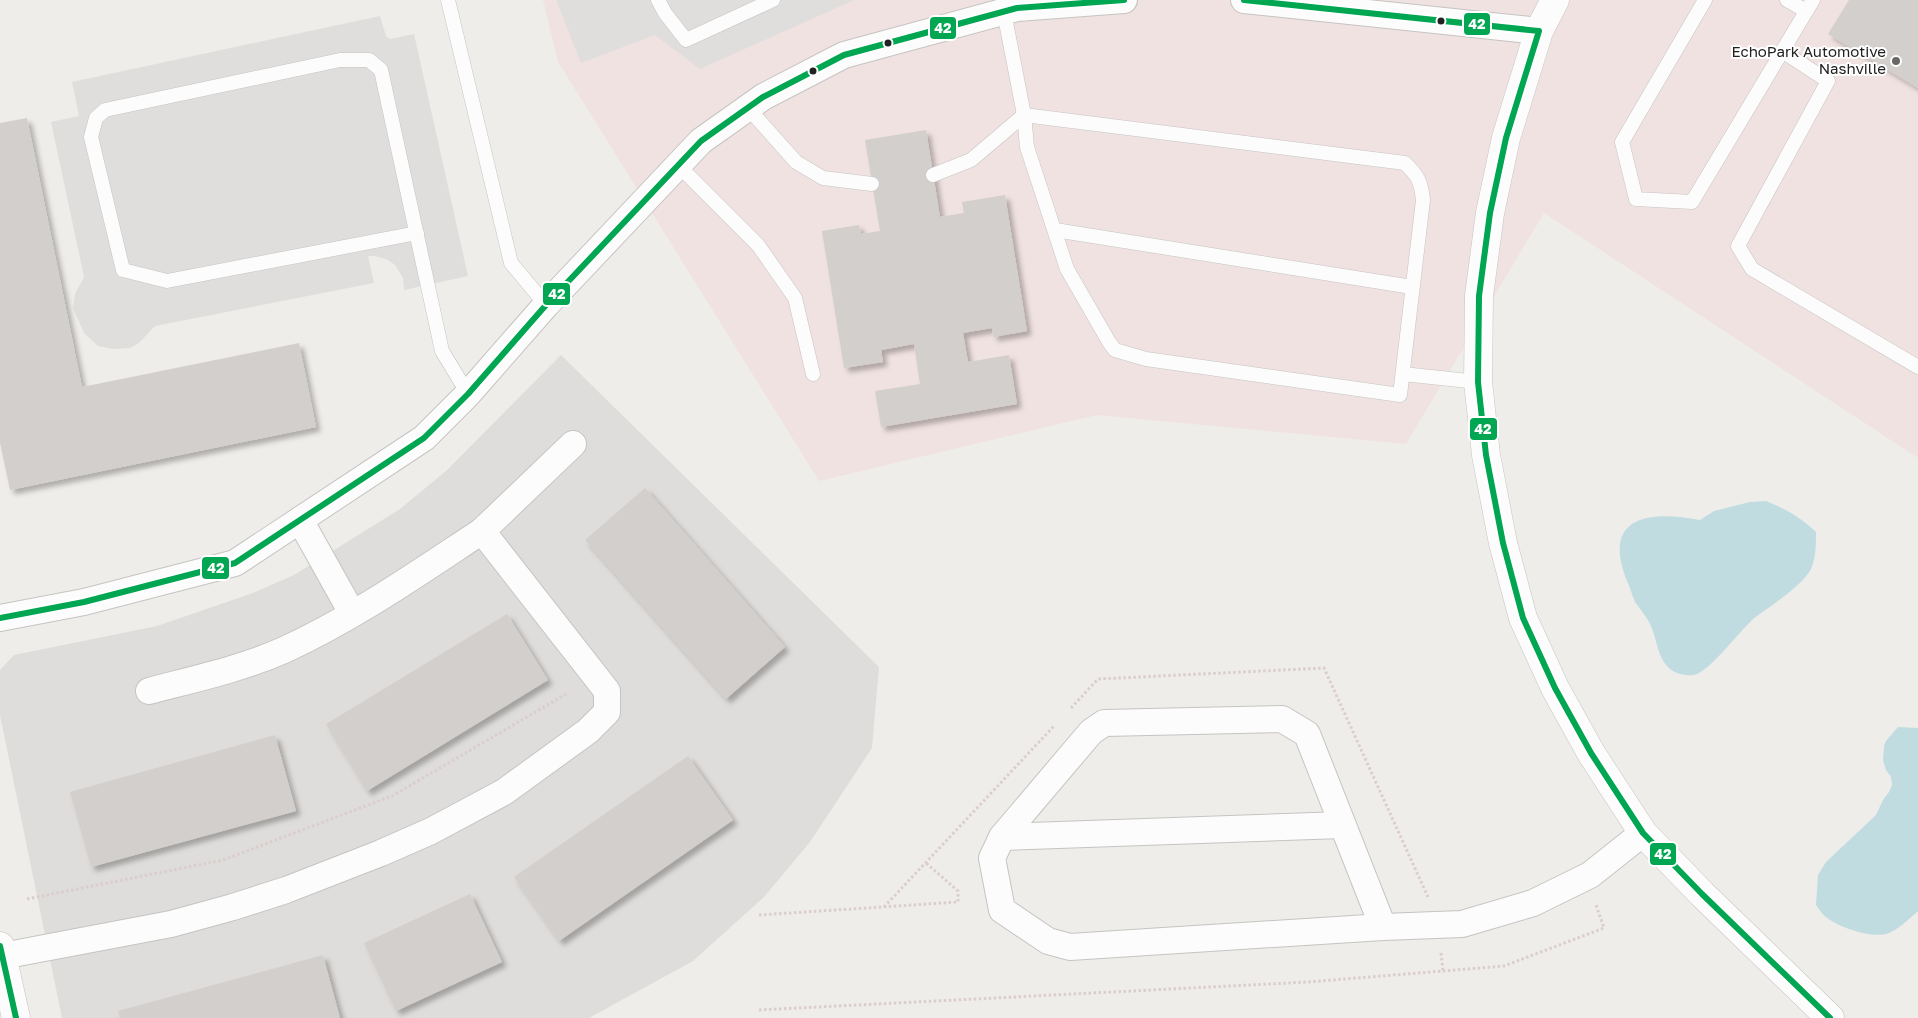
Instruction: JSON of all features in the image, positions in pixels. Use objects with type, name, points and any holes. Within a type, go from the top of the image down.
[{"type":"street","points":[[0,618],[84,602],[235,562],[424,438],[468,394],[546,305],[701,141],[763,97],[844,55],[1016,8],[1036,4],[1124,0]]},
{"type":"street","points":[[1244,0],[1539,30]]},
{"type":"street","points":[[1555,0],[1539,30],[1506,138],[1490,214],[1479,296],[1478,382],[1486,454],[1502,543],[1523,618],[1555,688],[1591,753],[1643,834],[1830,1018]]},
{"type":"street","points":[[149,691],[219,673],[283,650],[392,590],[482,531],[572,444]]},
{"type":"street","points":[[300,520],[352,613]]},
{"type":"street","points":[[16,1018],[1,951],[172,924],[286,890],[431,831],[504,792],[588,731],[606,712],[606,691],[482,531]]},
{"type":"street","points":[[1383,927],[1307,734],[1282,719],[1104,723],[1091,732],[1002,837],[992,858],[1002,910],[1048,942],[1070,947],[1383,927],[1462,924],[1533,903],[1590,875],[1643,834]]},
{"type":"street","points":[[1002,837],[1342,825]]},
{"type":"lane","points":[[448,0],[511,263],[546,305]]},
{"type":"lane","points":[[658,0],[665,13],[686,40],[773,0]]},
{"type":"lane","points":[[1705,0],[1622,142],[1636,199],[1692,202],[1810,6],[1787,0]]},
{"type":"lane","points":[[933,175],[971,160],[1024,115],[1405,163],[1416,173],[1421,184],[1423,200],[1400,395],[1146,359],[1116,350],[1109,342],[1068,269],[1027,147],[1024,115],[1004,12]]},
{"type":"lane","points":[[1782,52],[1828,81],[1738,246],[1752,269],[1918,367]]},
{"type":"lane","points":[[417,233],[167,280],[124,270],[91,137],[96,118],[105,110],[340,60],[369,60],[381,70],[417,233],[442,351],[468,394]]},
{"type":"lane","points":[[748,108],[796,162],[823,178],[872,184]]},
{"type":"lane","points":[[678,165],[758,245],[795,298],[813,374]]},
{"type":"lane","points":[[1055,230],[1412,287]]},
{"type":"lane","points":[[1403,374],[1478,382]]},
{"type":"path","points":[[1065,714],[1098,679],[1324,668],[1428,898]]},
{"type":"path","points":[[28,899],[223,860],[392,796],[568,693]]},
{"type":"path","points":[[884,907],[1059,721]]},
{"type":"path","points":[[760,915],[958,902],[958,891],[926,863]]},
{"type":"path","points":[[759,1010],[1308,982],[1504,966],[1604,928],[1595,905],[1602,900]]},
{"type":"path","points":[[1440,945],[1443,971]]},
{"type":"shaded area","points":[[543,0],[1918,0],[1918,458],[1544,213],[1406,444],[1097,415],[819,481],[558,62]]},
{"type":"shaded area","points":[[556,0],[854,0],[700,69],[655,35],[581,63]]},
{"type":"shaded area","points":[[380,16],[386,36],[390,39],[414,34],[468,276],[404,290],[403,278],[395,265],[388,260],[368,256],[374,283],[155,326],[139,343],[130,348],[113,349],[98,346],[84,333],[73,308],[75,294],[84,277],[51,122],[79,116],[72,82]]},
{"type":"shaded area","points":[[561,355],[879,667],[872,748],[810,842],[764,897],[693,961],[589,1018],[62,1018],[0,715],[0,670],[14,655],[157,626],[253,593],[294,575],[400,509],[446,471]]},
{"type":"water","points":[[1766,501],[1805,522],[1816,532],[1815,555],[1811,569],[1801,582],[1750,622],[1717,658],[1701,672],[1691,675],[1674,672],[1665,664],[1650,624],[1635,602],[1627,581],[1621,559],[1620,543],[1625,530],[1635,522],[1648,518],[1663,516],[1700,520],[1714,511],[1750,502]]},
{"type":"water","points":[[1898,727],[1918,728],[1918,911],[1903,924],[1886,934],[1863,933],[1831,921],[1816,905],[1818,875],[1826,862],[1876,815],[1889,792],[1892,785],[1891,777],[1886,770],[1883,760],[1884,746]]},
{"type":"building","name":"EchoPark Automotive Nashville","points":[[1849,0],[1918,0],[1918,88],[1828,34]]},
{"type":"building","points":[[27,118],[82,387],[299,343],[316,427],[10,490],[0,443],[0,123]]},
{"type":"building","points":[[926,130],[940,217],[964,213],[962,202],[1005,195],[1027,331],[993,337],[992,328],[963,333],[968,362],[1009,355],[1017,404],[881,427],[875,391],[920,384],[914,344],[881,350],[883,362],[844,368],[822,231],[859,225],[861,234],[880,231],[865,140]]},
{"type":"building","points":[[645,488],[785,647],[726,699],[585,540]]},
{"type":"building","points":[[507,614],[548,680],[367,791],[326,724]]},
{"type":"building","points":[[275,735],[296,811],[91,867],[70,792]]},
{"type":"building","points":[[688,756],[733,820],[559,941],[514,877]]},
{"type":"building","points":[[470,894],[502,962],[396,1011],[364,943]]},
{"type":"building","points":[[323,955],[340,1018],[120,1018],[118,1011]]},
{"type":"transit line","name":"42","points":[[0,618],[84,602],[235,563],[424,438],[468,394],[546,305],[701,141],[763,97],[844,55],[1017,8],[1124,0]]},
{"type":"transit line","name":"42","points":[[1244,0],[1539,31],[1506,138],[1490,213],[1479,296],[1478,382],[1486,455],[1503,543],[1523,618],[1555,688],[1591,753],[1643,833],[1702,894],[1830,1018]]},
{"type":"transit line","name":"42","points":[[0,946],[16,1018]]},
{"type":"place","name":"EchoPark Automotive Nashville","points":[[1896,61]]}]
